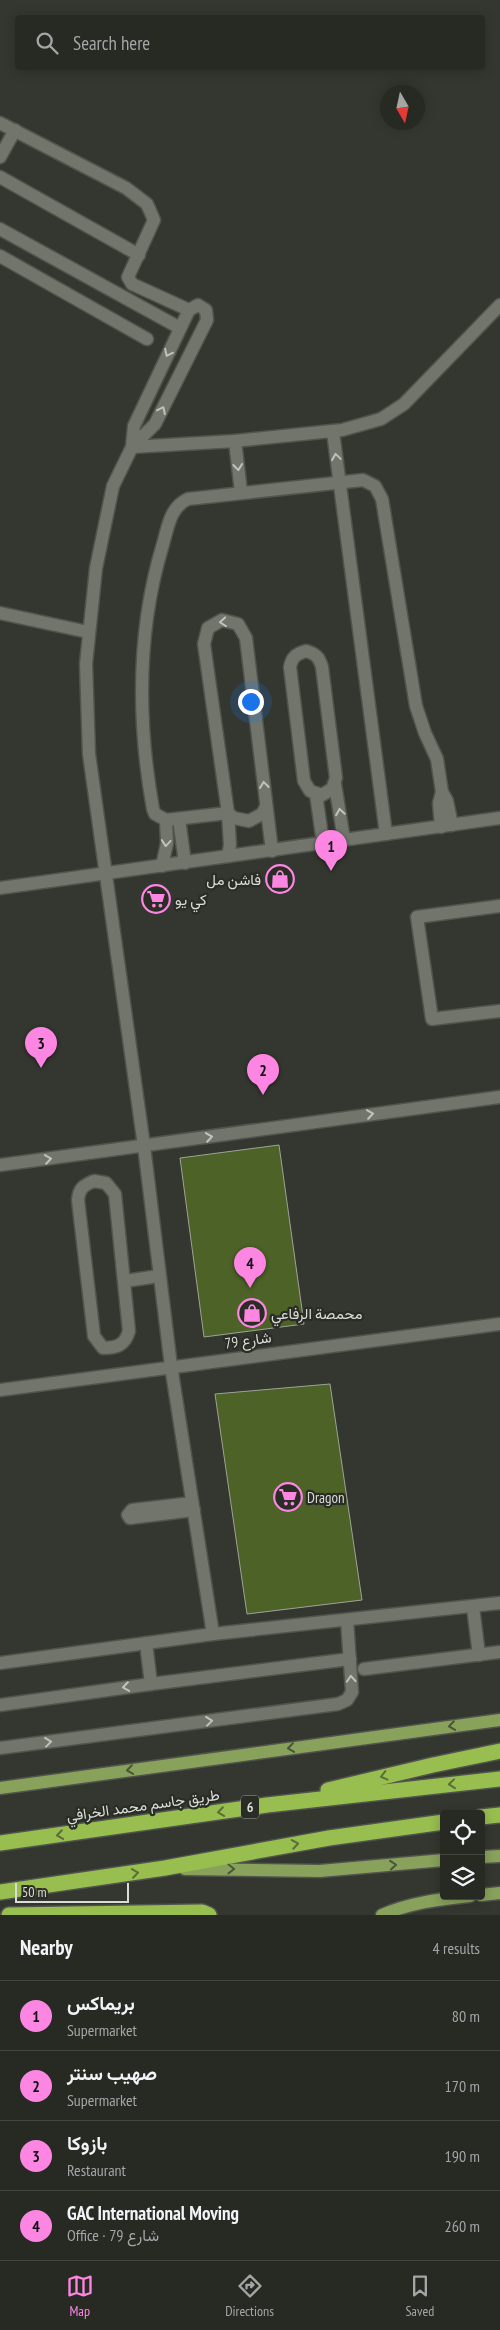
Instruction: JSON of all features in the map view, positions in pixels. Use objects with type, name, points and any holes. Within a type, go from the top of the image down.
[{"type":"highway","points":[[267,1805],[432,1765],[500,1751]]},
{"type":"highway","name":"طريق جاسم محمد الخرافي","points":[[0,1843],[267,1805],[500,1779]]},
{"type":"highway","points":[[485,1817],[500,1815]]},
{"type":"highway","points":[[0,1892],[165,1868],[330,1838],[440,1823]]},
{"type":"highway","points":[[8,1915],[156,1912],[202,1912],[209,1915]]},
{"type":"main road","points":[[0,1788],[500,1720]]},
{"type":"main road","points":[[485,1857],[500,1856]]},
{"type":"main road","points":[[165,1868],[320,1871],[440,1860]]},
{"type":"main road","points":[[485,1895],[500,1893]]},
{"type":"main road","points":[[382,1915],[395,1909],[440,1900]]},
{"type":"street","points":[[0,123],[126,188],[147,204],[154,220],[128,277],[132,284],[189,310]]},
{"type":"street","points":[[0,157],[15,130]]},
{"type":"street","points":[[0,178],[138,255]]},
{"type":"street","points":[[0,229],[180,328]]},
{"type":"street","points":[[0,256],[146,339]]},
{"type":"street","points":[[132,448],[134,426],[180,328],[189,310],[198,305],[203,306],[206,310],[207,320],[156,424],[132,448],[114,486],[98,559],[88,632],[86,664],[89,754],[144,1146],[170,1366],[213,1634]]},
{"type":"street","points":[[132,448],[332,432],[368,424],[404,404],[500,305]]},
{"type":"street","points":[[332,432],[386,834]]},
{"type":"street","points":[[235,441],[241,492]]},
{"type":"street","points":[[228,812],[172,819],[156,814],[153,809],[142,720],[143,646],[154,581],[173,511],[188,499],[363,480],[370,482],[380,492],[416,706],[425,733],[437,758],[442,792],[439,803],[446,826]]},
{"type":"street","points":[[0,613],[88,632]]},
{"type":"street","points":[[228,856],[230,839],[228,812],[204,644],[208,628],[222,620],[238,624],[246,638],[272,851]]},
{"type":"street","points":[[335,784],[328,793],[316,794],[310,791],[304,781],[290,667],[292,659],[298,653],[306,651],[314,653],[320,659],[322,667],[335,784],[344,840]]},
{"type":"street","points":[[316,794],[323,843]]},
{"type":"street","points":[[228,812],[234,818],[249,821],[262,814],[266,807]]},
{"type":"street","points":[[0,888],[500,818]]},
{"type":"street","points":[[172,819],[185,862]]},
{"type":"street","points":[[162,866],[172,819]]},
{"type":"street","points":[[500,906],[417,917],[432,1018],[500,1010]]},
{"type":"street","points":[[0,1165],[500,1097]]},
{"type":"street","points":[[94,1181],[106,1183],[115,1194],[125,1281],[129,1331],[127,1339],[120,1346],[103,1348],[94,1336],[78,1200],[79,1192],[84,1185],[94,1181]]},
{"type":"street","points":[[125,1281],[160,1276]]},
{"type":"street","name":"شارع 79","points":[[0,1390],[170,1366],[500,1324]]},
{"type":"street","points":[[0,1663],[213,1634],[500,1603]]},
{"type":"street","points":[[473,1606],[479,1655]]},
{"type":"street","points":[[0,1748],[338,1704],[347,1700],[352,1692],[347,1620]]},
{"type":"street","points":[[146,1643],[151,1684]]},
{"type":"street","points":[[364,1669],[500,1652]]},
{"type":"street","points":[[0,1705],[350,1659]]},
{"type":"building","points":[[279,1145],[304,1324],[204,1337],[180,1158]]},
{"type":"building","name":"Dragon","points":[[330,1384],[362,1600],[247,1614],[215,1394]]},
{"type":"place","name":"بريماكس","points":[[331,871]]},
{"type":"place","name":"فاشن مل","points":[[280,879]]},
{"type":"place","name":"كي يو","points":[[156,899]]},
{"type":"place","name":"بازوكا","points":[[41,1068]]},
{"type":"place","name":"صهيب سنتر","points":[[263,1095]]},
{"type":"place","name":"GAC International Moving","points":[[250,1288]]},
{"type":"place","name":"محمصة الرفاعي","points":[[252,1313]]},
{"type":"place","name":"Dragon","points":[[288,1497]]}]
